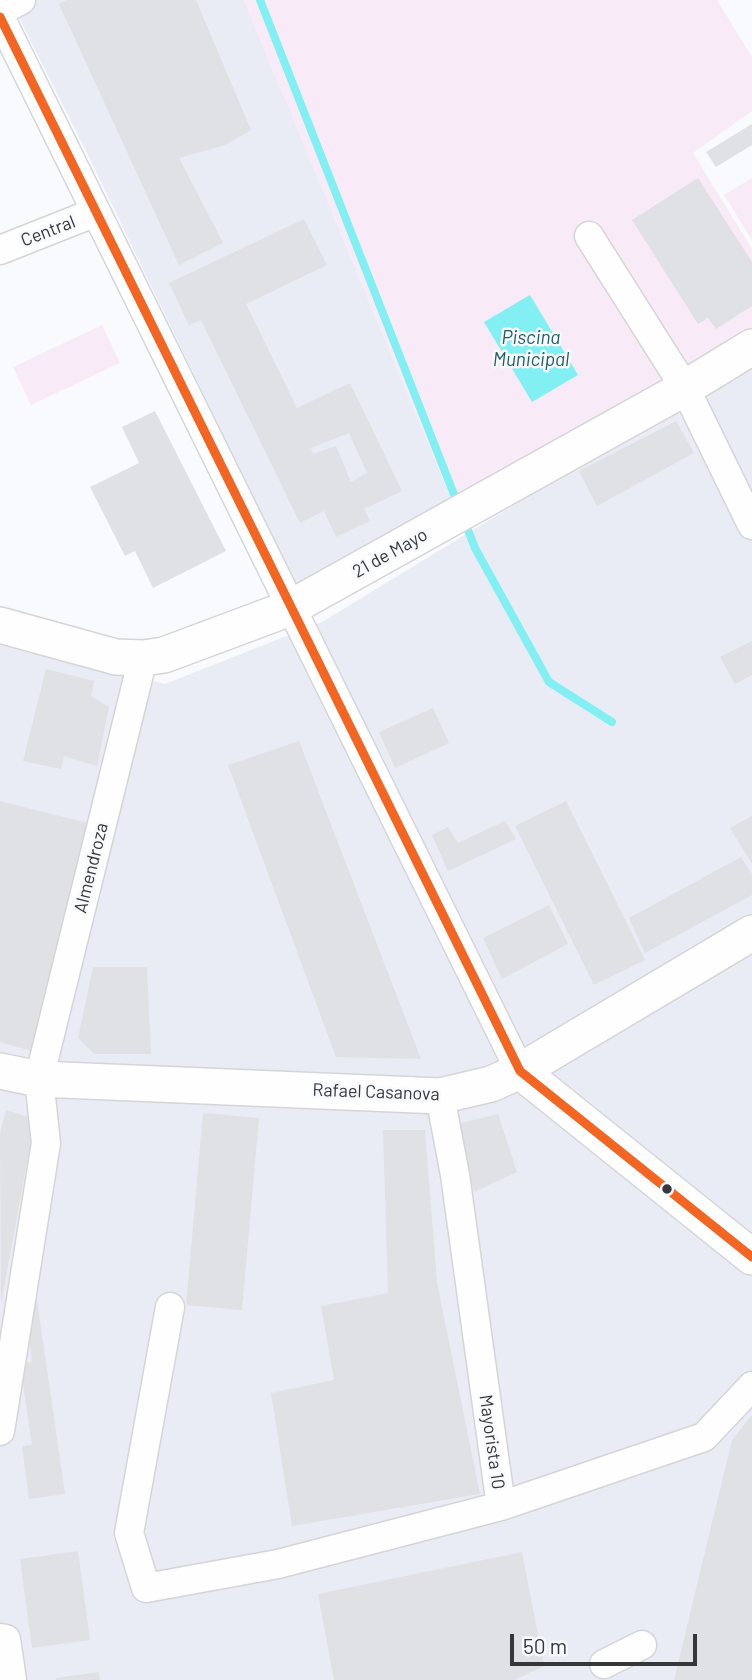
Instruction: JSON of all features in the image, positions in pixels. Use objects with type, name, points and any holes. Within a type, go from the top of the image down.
[{"type":"main road","name":"21 de Mayo","points":[[0,625],[116,657],[143,658],[164,655],[290,608],[685,388],[752,347]]},
{"type":"main road","name":"Rafael Casanova","points":[[0,1072],[39,1079],[440,1096],[491,1084],[520,1071],[752,933]]},
{"type":"main road","points":[[520,1071],[752,1256]]},
{"type":"street","points":[[0,11],[21,0]]},
{"type":"street","points":[[0,17],[520,1071]]},
{"type":"street","name":"Central","points":[[0,250],[96,212]]},
{"type":"street","points":[[589,236],[685,388],[752,525]]},
{"type":"street","name":"Almendroza","points":[[39,1079],[143,658]]},
{"type":"street","points":[[0,1431],[46,1143],[39,1079]]},
{"type":"street","name":"Mayorista 10","points":[[440,1096],[455,1175],[501,1506],[704,1437],[752,1386]]},
{"type":"street","points":[[170,1307],[129,1533],[146,1588],[278,1564],[501,1506]]},
{"type":"street","points":[[0,1638],[6,1639],[12,1680]]},
{"type":"street","points":[[604,1664],[642,1645]]},
{"type":"shaded area","points":[[10,0],[244,0],[454,505],[296,587],[90,159]]},
{"type":"shaded area","points":[[244,0],[717,0],[752,57],[752,111],[693,153],[752,249],[752,328],[454,505]]},
{"type":"shaded area","points":[[752,178],[752,240],[724,195]]},
{"type":"shaded area","points":[[102,325],[120,363],[31,405],[13,367]]},
{"type":"shaded area","points":[[752,360],[752,1680],[0,1680],[0,640],[165,684],[322,622]]},
{"type":"water","name":"Piscina Municipal","points":[[530,295],[578,375],[532,402],[484,322]]},
{"type":"building","points":[[67,0],[196,0],[251,130],[225,145],[179,158],[223,243],[179,265],[59,4]]},
{"type":"building","points":[[752,124],[752,145],[716,167],[706,152]]},
{"type":"building","points":[[698,178],[752,262],[752,306],[716,329],[708,318],[698,324],[632,220]]},
{"type":"building","points":[[304,219],[327,265],[246,304],[297,408],[350,383],[402,491],[364,509],[370,521],[336,537],[324,511],[300,523],[201,320],[189,325],[169,283]],"holes":[[[349,433],[367,473],[351,482],[336,446],[313,454],[311,448]]]},
{"type":"building","points":[[155,411],[226,551],[153,588],[135,551],[125,556],[90,487],[139,463],[122,427]]},
{"type":"building","points":[[676,421],[694,453],[597,506],[579,471]]},
{"type":"building","points":[[752,641],[752,675],[735,684],[720,657]]},
{"type":"building","points":[[46,669],[94,681],[91,696],[109,707],[97,766],[64,756],[61,769],[23,761]]},
{"type":"building","points":[[433,708],[449,743],[395,768],[379,732]]},
{"type":"building","points":[[299,741],[421,1059],[336,1057],[228,765]]},
{"type":"building","points":[[0,801],[91,824],[32,1051],[0,1042]]},
{"type":"building","points":[[566,801],[645,960],[594,985],[515,826]]},
{"type":"building","points":[[752,816],[752,864],[730,828]]},
{"type":"building","points":[[505,821],[516,839],[448,871],[432,835],[448,827],[458,843]]},
{"type":"building","points":[[741,857],[752,874],[752,895],[645,953],[629,918]]},
{"type":"building","points":[[549,905],[568,944],[502,979],[483,938]]},
{"type":"building","points":[[93,967],[147,967],[151,1054],[94,1054],[78,1038]]},
{"type":"building","points":[[6,1110],[35,1119],[1,1304],[0,1133]]},
{"type":"building","points":[[203,1113],[259,1118],[242,1310],[186,1305]]},
{"type":"building","points":[[498,1114],[517,1172],[474,1192],[457,1124]]},
{"type":"building","points":[[383,1130],[425,1130],[437,1283],[480,1494],[292,1526],[271,1393],[334,1380],[321,1306],[388,1293]]},
{"type":"building","points":[[37,1300],[65,1494],[29,1499],[22,1446],[32,1445],[20,1364],[32,1362],[24,1302]]},
{"type":"building","points":[[752,1415],[752,1680],[674,1680],[732,1440]]},
{"type":"building","points":[[78,1551],[90,1640],[32,1648],[20,1559]]},
{"type":"building","points":[[522,1552],[544,1666],[515,1680],[334,1680],[318,1594]]},
{"type":"building","points":[[99,1672],[100,1680],[56,1680],[56,1678]]},
{"type":"waterway","points":[[260,0],[457,502]]},
{"type":"waterway","points":[[468,530],[475,548],[549,682],[612,722]]},
{"type":"transit line","points":[[0,17],[520,1071],[752,1257]]}]
